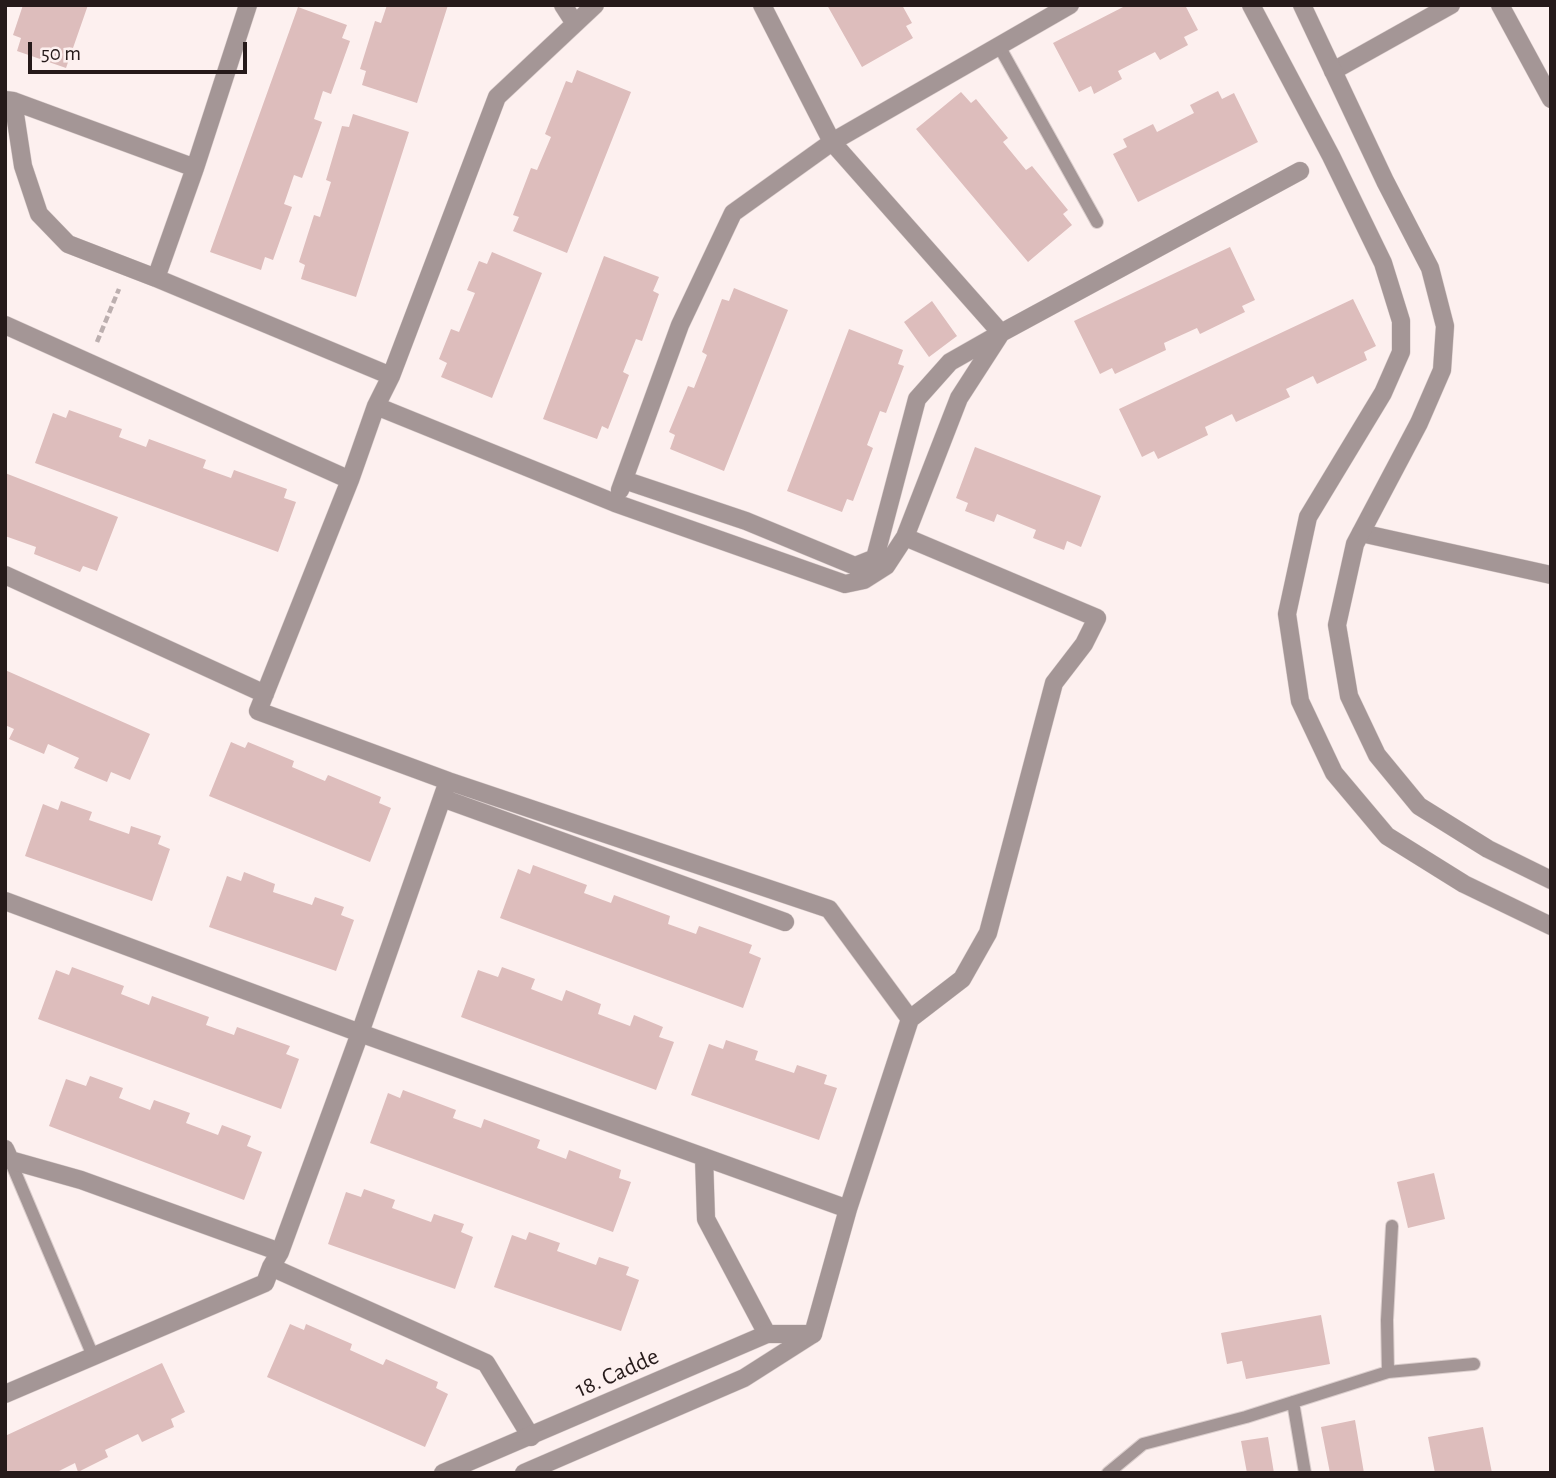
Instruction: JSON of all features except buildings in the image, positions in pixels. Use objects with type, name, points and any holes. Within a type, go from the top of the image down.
[{"type":"street","points":[[156,278],[248,5]]},
{"type":"street","points":[[563,5],[574,22]]},
{"type":"street","points":[[595,5],[497,97],[391,376],[376,406],[350,480],[258,711],[445,790],[785,922]]},
{"type":"street","points":[[762,5],[832,142],[1001,333]]},
{"type":"street","points":[[615,503],[680,325],[733,213],[832,142],[1070,5]]},
{"type":"street","points":[[1251,5],[1332,156],[1383,262],[1401,321],[1401,352],[1383,393],[1308,517],[1287,614],[1300,701],[1334,773],[1387,836],[1464,884],[1551,926]]},
{"type":"street","points":[[1302,5],[1385,181],[1430,268],[1445,326],[1442,370],[1419,423],[1355,544],[1338,625],[1349,696],[1377,755],[1419,806],[1488,849],[1551,880]]},
{"type":"street","points":[[1333,71],[1451,5]]},
{"type":"street","points":[[1500,5],[1551,99]]},
{"type":"street","points":[[9,100],[195,168]]},
{"type":"street","points":[[9,100],[23,166],[39,214],[68,244],[391,376]]},
{"type":"street","points":[[624,480],[746,521],[855,566],[875,558],[917,399],[950,362],[1300,171]]},
{"type":"street","points":[[5,325],[350,480]]},
{"type":"street","points":[[376,406],[615,503],[845,583],[864,580],[886,566],[905,537],[959,398],[1001,333]]},
{"type":"street","points":[[1361,533],[1551,575]]},
{"type":"street","points":[[524,1473],[744,1378],[813,1334],[848,1209],[910,1019],[962,979],[988,933],[1055,683],[1084,644],[1097,618],[905,537]]},
{"type":"street","points":[[5,575],[265,694]]},
{"type":"street","points":[[445,790],[829,909],[910,1019]]},
{"type":"street","points":[[5,1394],[265,1283],[360,1033],[445,790]]},
{"type":"street","points":[[5,901],[360,1033],[848,1209]]},
{"type":"street","points":[[7,1154],[81,1180],[276,1259],[486,1363],[531,1437]]},
{"type":"street","points":[[704,1157],[706,1219],[767,1334]]},
{"type":"street","name":"18. Cadde","points":[[443,1473],[767,1334],[813,1334]]},
{"type":"lane","points":[[999,46],[1097,222]]},
{"type":"lane","points":[[7,1154],[93,1356]]},
{"type":"lane","points":[[1388,1372],[1387,1320],[1392,1226]]},
{"type":"lane","points":[[1108,1473],[1143,1444],[1388,1372],[1474,1364]]},
{"type":"lane","points":[[1293,1402],[1305,1473]]},
{"type":"path","points":[[89,363],[127,267]]}]
